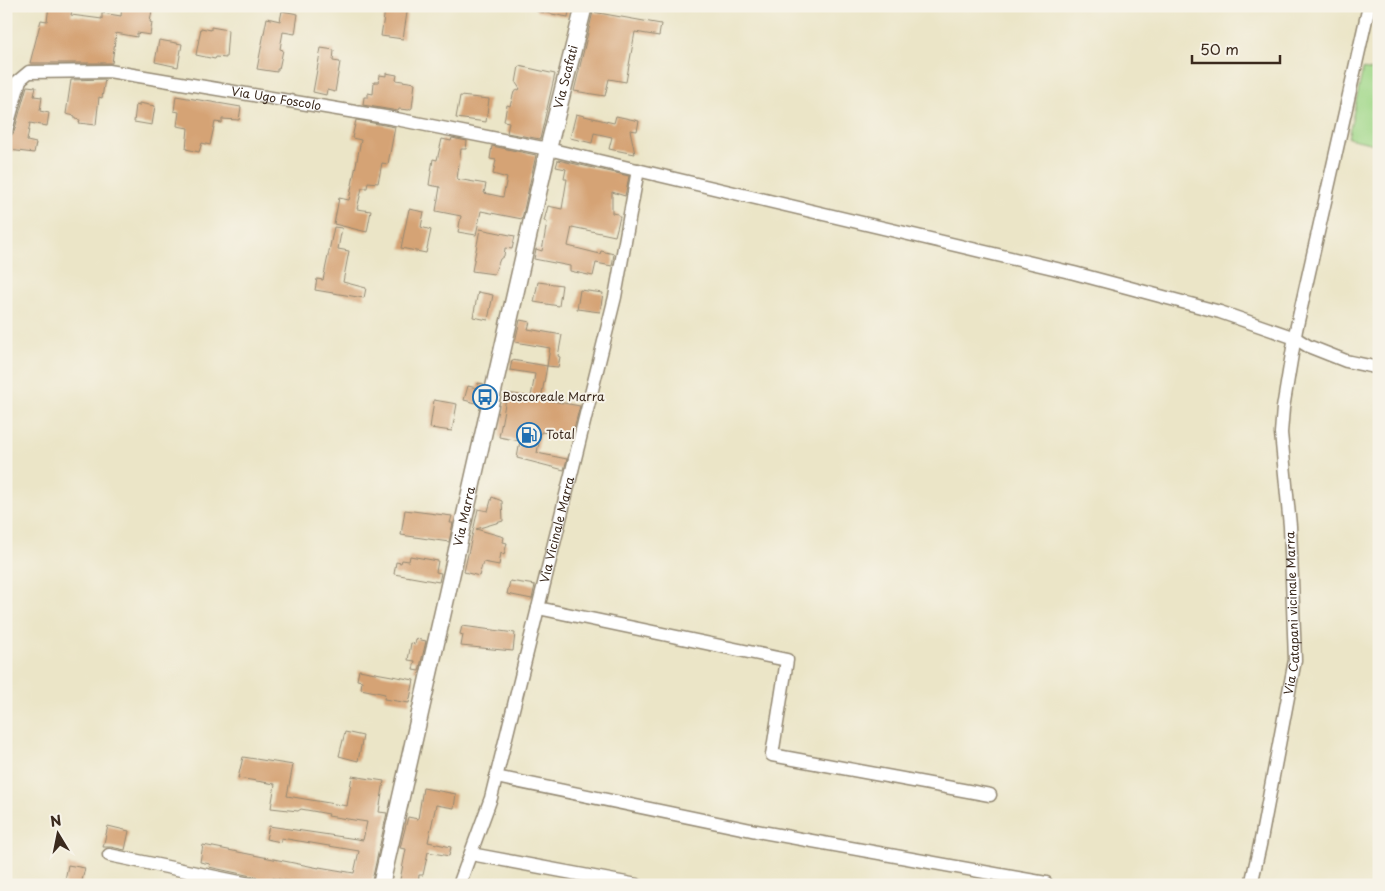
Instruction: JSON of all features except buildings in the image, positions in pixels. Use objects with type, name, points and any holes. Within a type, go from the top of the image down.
[{"type":"main road","name":"Via Scafati","points":[[548,149],[584,6]]},
{"type":"main road","name":"Via Marra","points":[[381,885],[548,149]]},
{"type":"street","name":"Via Catapani vicinale Marra","points":[[1251,885],[1295,660],[1290,526],[1281,433],[1282,408],[1295,338],[1369,6]]},
{"type":"street","name":"Via Ugo Foscolo","points":[[6,86],[11,87],[29,72],[109,71],[391,118],[548,149],[1074,273],[1220,312],[1295,338],[1308,346],[1346,361],[1379,368]]},
{"type":"street","points":[[6,130],[20,80]]},
{"type":"street","name":"Via Vicinale Marra","points":[[459,885],[491,798],[615,297],[638,170]]},
{"type":"street","points":[[538,608],[787,660],[772,755],[990,795]]},
{"type":"street","points":[[496,777],[756,831],[1046,883]]},
{"type":"street","points":[[471,854],[637,885]]},
{"type":"street","points":[[109,855],[254,885]]},
{"type":"green space","points":[[1363,69],[1379,72],[1379,145],[1348,138]]},
{"type":"place","name":"Boscoreale Marra","points":[[485,397]]},
{"type":"place","name":"Total","points":[[529,435]]}]
